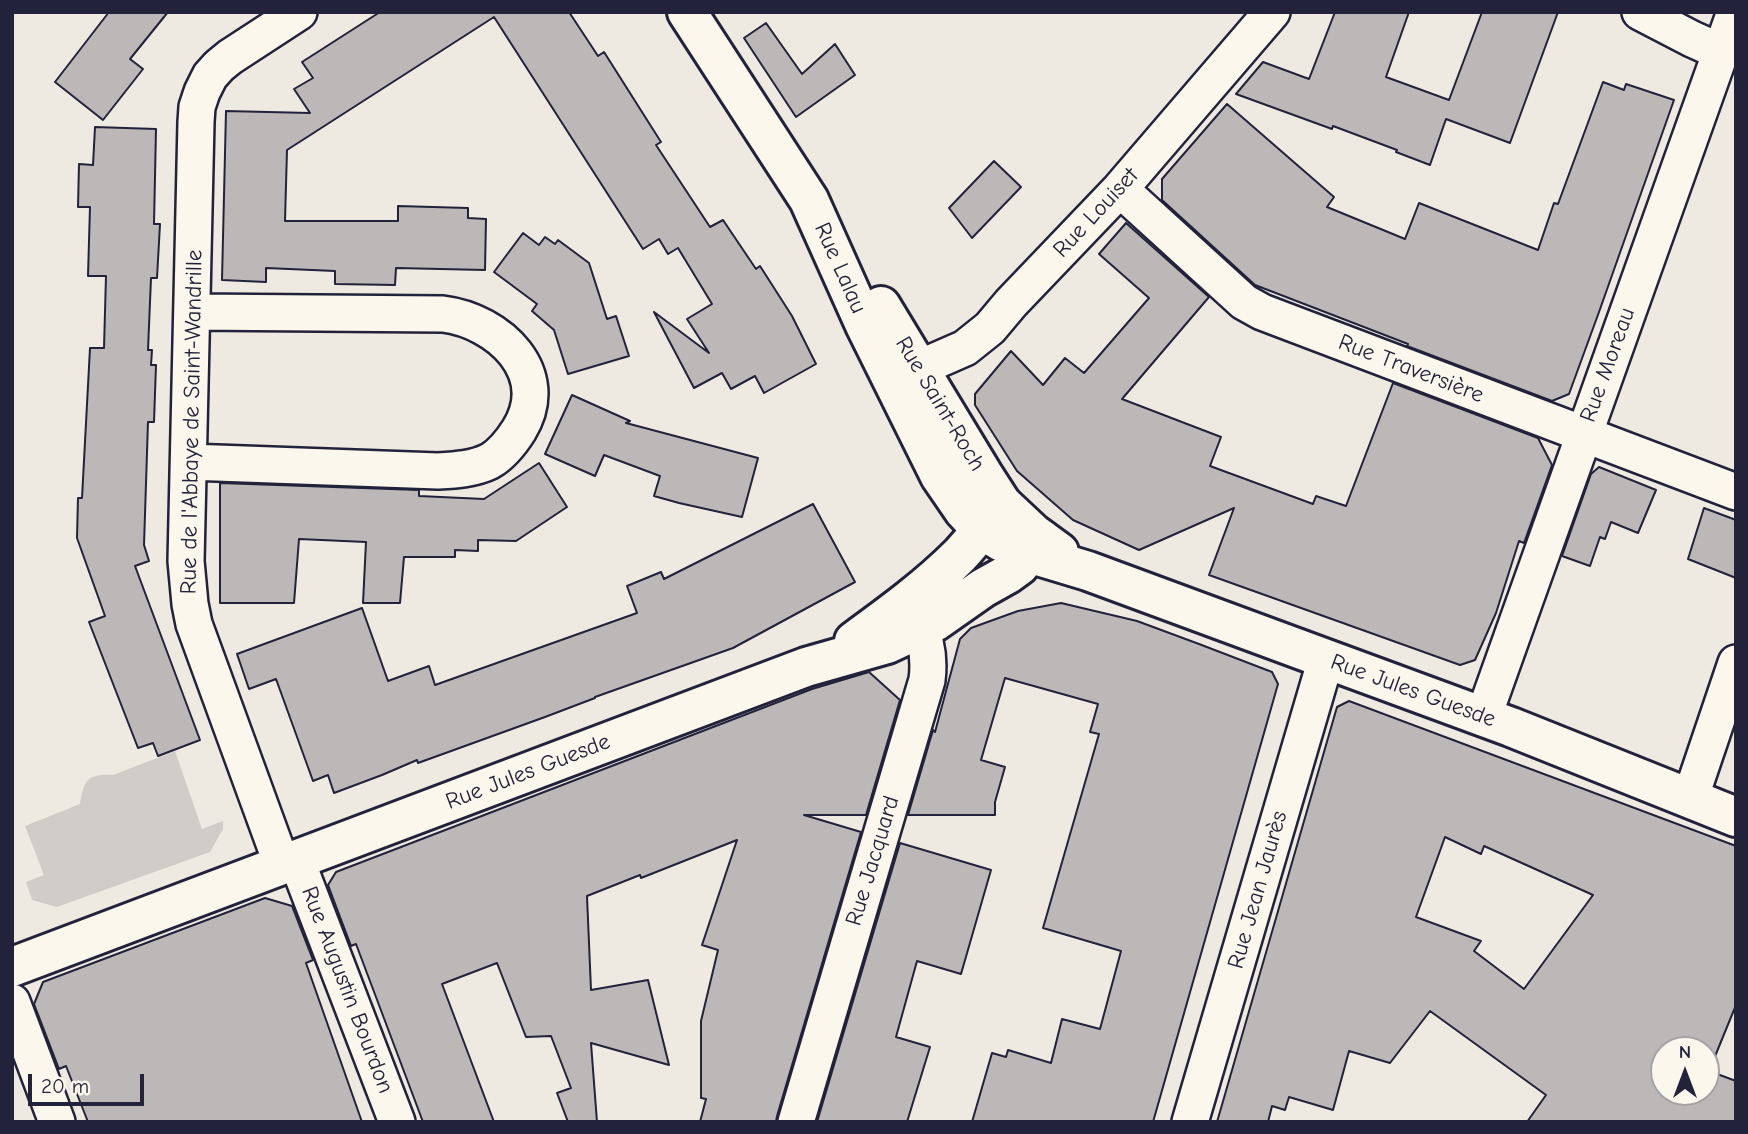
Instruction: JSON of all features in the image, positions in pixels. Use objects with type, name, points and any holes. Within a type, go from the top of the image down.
[{"type":"main road","name":"Rue Lalau","points":[[687,12],[809,200]]},
{"type":"main road","name":"Rue Saint-Roch","points":[[809,200],[850,255],[905,374],[992,517]]},
{"type":"main road","name":"Rue Jules Guesde","points":[[992,517],[1036,547],[1088,571],[1483,718],[1736,817]]},
{"type":"main road","points":[[992,517],[944,570],[915,614],[936,621],[1019,566],[1036,547]]},
{"type":"main road","name":"Rue Jules Guesde","points":[[14,958],[289,862],[806,667],[915,614]]},
{"type":"street","name":"Rue de l'Abbaye de Saint-Wandrille","points":[[289,862],[202,649],[190,604],[186,561],[197,107],[210,76],[219,66],[299,12]]},
{"type":"street","name":"Rue Louiset","points":[[905,374],[965,348],[990,328],[1120,189],[1272,12]]},
{"type":"street","points":[[1640,12],[1721,52]]},
{"type":"street","name":"Rue Moreau","points":[[1483,718],[1735,12]]},
{"type":"street","name":"Rue Traversière","points":[[1120,189],[1244,302],[1262,313],[1736,492]]},
{"type":"street","points":[[189,462],[459,470],[492,460],[505,449],[523,424],[530,392],[521,360],[513,348],[484,327],[460,316],[192,312]]},
{"type":"street","name":"Rue Jacquard","points":[[796,1122],[927,680],[928,653],[915,614]]},
{"type":"street","name":"Rue Jean Jaurès","points":[[1190,1122],[1326,659]]},
{"type":"street","points":[[1690,799],[1736,663]]},
{"type":"street","name":"Rue Augustin Bourdon","points":[[289,862],[397,1122]]},
{"type":"street","points":[[12,1002],[57,1122]]},
{"type":"shaded area","points":[[175,751],[202,829],[223,821],[223,829],[210,852],[57,907],[32,900],[26,882],[44,875],[25,826],[80,804],[85,784],[92,777],[113,775]]},
{"type":"building","points":[[109,12],[168,12],[130,59],[143,69],[103,120],[55,82]]},
{"type":"building","points":[[380,12],[569,12],[598,56],[604,52],[661,142],[656,145],[710,227],[723,220],[756,269],[760,266],[792,316],[816,364],[764,393],[755,376],[731,389],[722,373],[694,388],[654,312],[709,353],[687,319],[712,304],[678,248],[668,254],[659,239],[643,249],[494,17],[287,150],[285,221],[398,221],[398,206],[468,208],[468,218],[486,219],[485,270],[396,268],[395,285],[335,284],[335,271],[266,268],[266,282],[222,280],[226,111],[310,113],[294,89],[313,78],[302,62]]},
{"type":"building","points":[[1335,12],[1409,12],[1386,77],[1449,100],[1482,12],[1558,12],[1510,143],[1446,119],[1430,165],[1333,126],[1332,129],[1236,94],[1263,62],[1309,79]]},
{"type":"building","points":[[766,23],[802,74],[835,44],[855,75],[796,117],[744,38]]},
{"type":"building","points":[[1603,82],[1624,90],[1626,84],[1674,100],[1569,394],[1552,401],[1255,285],[1162,200],[1162,179],[1227,104],[1334,197],[1327,207],[1405,239],[1419,203],[1538,250]]},
{"type":"building","points":[[95,127],[156,129],[154,224],[160,224],[157,278],[151,278],[148,350],[152,350],[151,365],[156,365],[154,422],[148,422],[144,545],[149,561],[135,566],[200,740],[158,756],[153,743],[138,748],[89,622],[105,616],[77,538],[78,498],[82,498],[90,348],[104,348],[106,276],[88,276],[90,207],[78,207],[79,164],[93,165]]},
{"type":"building","points":[[994,161],[1021,187],[972,238],[949,208]]},
{"type":"building","points":[[1126,223],[1209,297],[1122,399],[1221,437],[1210,466],[1313,504],[1316,496],[1346,506],[1393,383],[1538,438],[1552,465],[1524,543],[1519,541],[1496,613],[1475,660],[1460,665],[1209,575],[1234,508],[1139,550],[1073,520],[1017,471],[975,405],[975,394],[1011,351],[1043,385],[1065,358],[1084,373],[1149,298],[1099,254]]},
{"type":"building","points":[[523,233],[539,245],[545,237],[555,244],[558,240],[589,263],[607,319],[616,316],[629,356],[568,374],[554,330],[532,311],[537,304],[494,272]]},
{"type":"building","points":[[572,395],[630,421],[626,423],[758,458],[742,517],[654,496],[660,476],[604,455],[595,476],[545,454]]},
{"type":"building","points":[[539,463],[567,507],[516,541],[478,540],[478,551],[455,550],[455,557],[404,557],[400,603],[363,603],[366,542],[299,539],[294,603],[220,603],[220,483],[419,490],[419,496],[484,499]]},
{"type":"building","points":[[1599,467],[1656,490],[1638,533],[1611,522],[1605,539],[1600,537],[1590,566],[1562,556],[1591,474]]},
{"type":"building","points":[[813,504],[855,582],[733,648],[418,763],[417,760],[334,793],[328,775],[313,781],[276,679],[249,689],[237,654],[362,608],[388,681],[429,666],[435,685],[637,613],[627,586],[661,572],[664,579]]},
{"type":"building","points":[[1704,508],[1736,520],[1736,578],[1688,559]]},
{"type":"building","points":[[1061,603],[1137,621],[1199,644],[1272,672],[1278,684],[1153,1122],[972,1122],[992,1053],[1006,1057],[1008,1050],[1051,1063],[1062,1019],[1100,1029],[1121,951],[1043,928],[1099,734],[1090,732],[1098,704],[1005,678],[981,760],[1005,767],[995,802],[995,815],[908,815],[933,730],[935,732],[960,639],[971,628],[1018,611]]},
{"type":"building","points":[[869,672],[900,700],[866,815],[804,815],[861,832],[776,1122],[700,1122],[706,1099],[701,1098],[701,1021],[718,950],[702,945],[737,840],[587,896],[591,990],[648,980],[669,1065],[591,1043],[597,1122],[568,1122],[557,1093],[571,1088],[551,1036],[526,1037],[497,963],[442,984],[494,1122],[423,1122],[356,944],[351,946],[328,885],[336,872],[812,689]]},
{"type":"building","points":[[1349,701],[1736,846],[1736,1005],[1720,1044],[1720,1036],[1650,1036],[1650,1106],[1720,1106],[1720,1075],[1736,1081],[1736,1122],[1527,1122],[1546,1095],[1430,1011],[1390,1063],[1349,1051],[1333,1110],[1289,1097],[1285,1110],[1272,1106],[1268,1122],[1217,1122],[1337,707]],"holes":[[[1445,837],[1481,854],[1484,846],[1593,895],[1524,989],[1474,951],[1481,941],[1416,917]]]},
{"type":"building","points":[[900,843],[991,870],[961,974],[917,961],[896,1037],[930,1047],[907,1122],[817,1122]]},
{"type":"building","points":[[265,898],[292,906],[313,960],[306,963],[362,1122],[88,1122],[66,1066],[59,1069],[34,1004],[43,982]]}]
